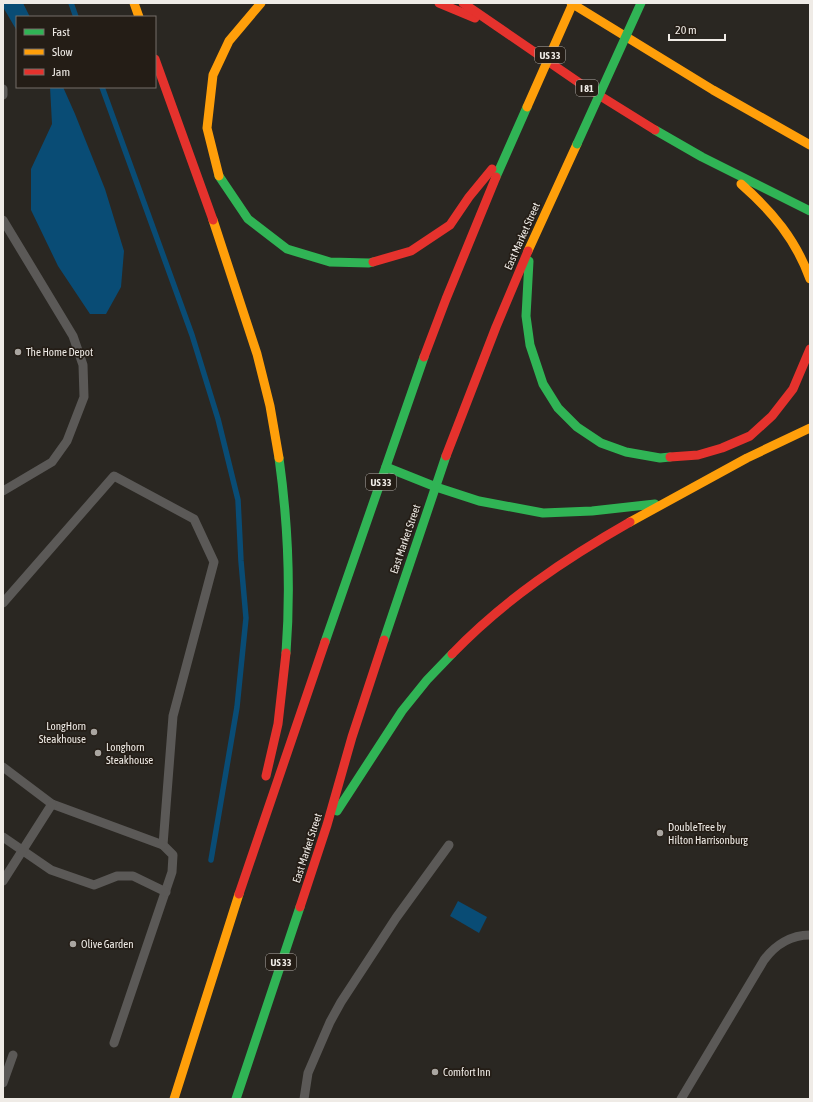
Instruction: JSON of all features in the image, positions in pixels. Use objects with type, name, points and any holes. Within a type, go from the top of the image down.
[{"type":"highway","points":[[134,3],[139,16]]},
{"type":"highway","points":[[261,3],[229,40],[213,75],[207,128],[220,177],[248,219],[286,249],[330,262],[369,263],[411,251],[450,225],[469,197],[507,150]]},
{"type":"highway","points":[[439,3],[498,28]]},
{"type":"highway","name":"I 81","points":[[463,3],[581,84],[622,110],[702,157],[810,211]]},
{"type":"highway","points":[[572,3],[713,90],[810,145]]},
{"type":"highway","name":"US 33","points":[[174,1099],[249,863],[412,390],[446,299],[507,150],[572,3]]},
{"type":"highway","name":"East Market Street","points":[[236,1099],[327,825],[352,737],[405,574],[436,488],[496,327],[530,245],[641,3]]},
{"type":"highway","points":[[156,62],[182,131],[247,319],[266,390],[279,453],[284,490],[288,543],[288,632],[286,666],[280,706],[264,787]]},
{"type":"highway","points":[[717,164],[756,196],[776,218],[790,236],[806,267],[810,279]]},
{"type":"highway","points":[[530,245],[526,316],[530,346],[543,384],[558,408],[577,426],[601,443],[626,452],[660,458],[698,455],[722,448],[750,436],[772,416],[793,389],[810,349]]},
{"type":"highway","points":[[327,825],[384,738],[411,700],[442,664],[476,630],[511,599],[548,572],[597,541],[764,449],[810,428]]},
{"type":"highway","points":[[386,467],[436,488],[479,501],[542,513],[592,511],[665,503]]},
{"type":"highway","points":[[249,863],[258,810]]},
{"type":"lane","points":[[3,90],[3,95]]},
{"type":"lane","points":[[3,220],[73,336],[83,365],[84,397],[67,441],[52,462],[3,491]]},
{"type":"lane","points":[[3,603],[114,476],[194,519],[214,562],[173,716],[163,845]]},
{"type":"lane","points":[[3,767],[52,804],[163,845],[173,856],[172,872],[166,892],[114,1043]]},
{"type":"lane","points":[[3,881],[52,804]]},
{"type":"lane","points":[[3,838],[51,870],[94,885],[117,876],[133,876],[166,892]]},
{"type":"lane","points":[[304,1099],[308,1073],[330,1022],[396,918],[449,845]]},
{"type":"lane","points":[[681,1099],[768,955],[777,946],[785,941],[794,937],[810,935]]},
{"type":"lane","points":[[3,1083],[13,1055]]},
{"type":"water","points":[[3,3],[23,3],[30,16],[16,16],[16,29],[3,7]]},
{"type":"water","points":[[50,88],[63,88],[105,189],[124,251],[121,287],[106,314],[90,314],[58,266],[31,210],[31,169],[52,124]]},
{"type":"water","points":[[458,901],[487,917],[479,933],[450,916]]},
{"type":"waterway","points":[[71,3],[76,16]]},
{"type":"waterway","points":[[102,88],[192,335],[218,419],[238,500],[246,618],[237,707],[211,860]]},
{"type":"traffic: fast","points":[[577,144],[641,3]]},
{"type":"traffic: fast","points":[[496,177],[527,107]]},
{"type":"traffic: fast","points":[[655,130],[702,157],[810,211]]},
{"type":"traffic: fast","points":[[219,176],[248,219],[287,249],[330,262],[373,262]]},
{"type":"traffic: fast","points":[[529,261],[526,316],[530,345],[543,384],[558,408],[577,427],[601,443],[626,452],[660,458],[670,457]]},
{"type":"traffic: fast","points":[[325,642],[424,357]]},
{"type":"traffic: fast","points":[[384,640],[446,456]]},
{"type":"traffic: fast","points":[[279,458],[285,507],[288,555],[288,628],[286,653]]},
{"type":"traffic: fast","points":[[386,467],[436,487],[479,501],[543,513],[592,511],[655,504]]},
{"type":"traffic: fast","points":[[337,811],[402,711],[427,680],[452,654]]},
{"type":"traffic: fast","points":[[236,1099],[300,907]]},
{"type":"traffic: slow","points":[[134,3],[139,16]]},
{"type":"traffic: slow","points":[[219,176],[207,128],[213,75],[229,41],[261,3]]},
{"type":"traffic: slow","points":[[571,3],[713,90],[810,145]]},
{"type":"traffic: slow","points":[[527,107],[573,3]]},
{"type":"traffic: slow","points":[[528,251],[577,144]]},
{"type":"traffic: slow","points":[[741,184],[763,205],[782,227],[798,252],[810,279]]},
{"type":"traffic: slow","points":[[213,220],[257,354],[270,406],[279,458]]},
{"type":"traffic: slow","points":[[630,522],[747,458],[810,428]]},
{"type":"traffic: slow","points":[[174,1099],[239,894]]},
{"type":"traffic: jam","points":[[439,3],[475,18]]},
{"type":"traffic: jam","points":[[463,3],[581,84],[655,130]]},
{"type":"traffic: jam","points":[[156,62],[213,220]]},
{"type":"traffic: jam","points":[[373,262],[411,251],[450,225],[469,197],[492,169]]},
{"type":"traffic: jam","points":[[424,357],[496,177]]},
{"type":"traffic: jam","points":[[446,456],[496,327],[528,251]]},
{"type":"traffic: jam","points":[[670,457],[698,455],[722,448],[750,436],[772,416],[793,389],[810,349]]},
{"type":"traffic: jam","points":[[452,654],[472,634],[514,598],[559,566],[630,522]]},
{"type":"traffic: jam","points":[[300,907],[327,825],[352,737],[384,640]]},
{"type":"traffic: jam","points":[[239,894],[325,642]]},
{"type":"traffic: jam","points":[[266,776],[278,724],[286,653]]},
{"type":"place","name":"The Home Depot","points":[[18,352]]},
{"type":"place","name":"LongHorn Steakhouse","points":[[94,732]]},
{"type":"place","name":"Longhorn Steakhouse","points":[[98,753]]},
{"type":"place","name":"DoubleTree by Hilton Harrisonburg","points":[[660,833]]},
{"type":"place","name":"Olive Garden","points":[[73,944]]},
{"type":"place","name":"Comfort Inn","points":[[435,1072]]}]
